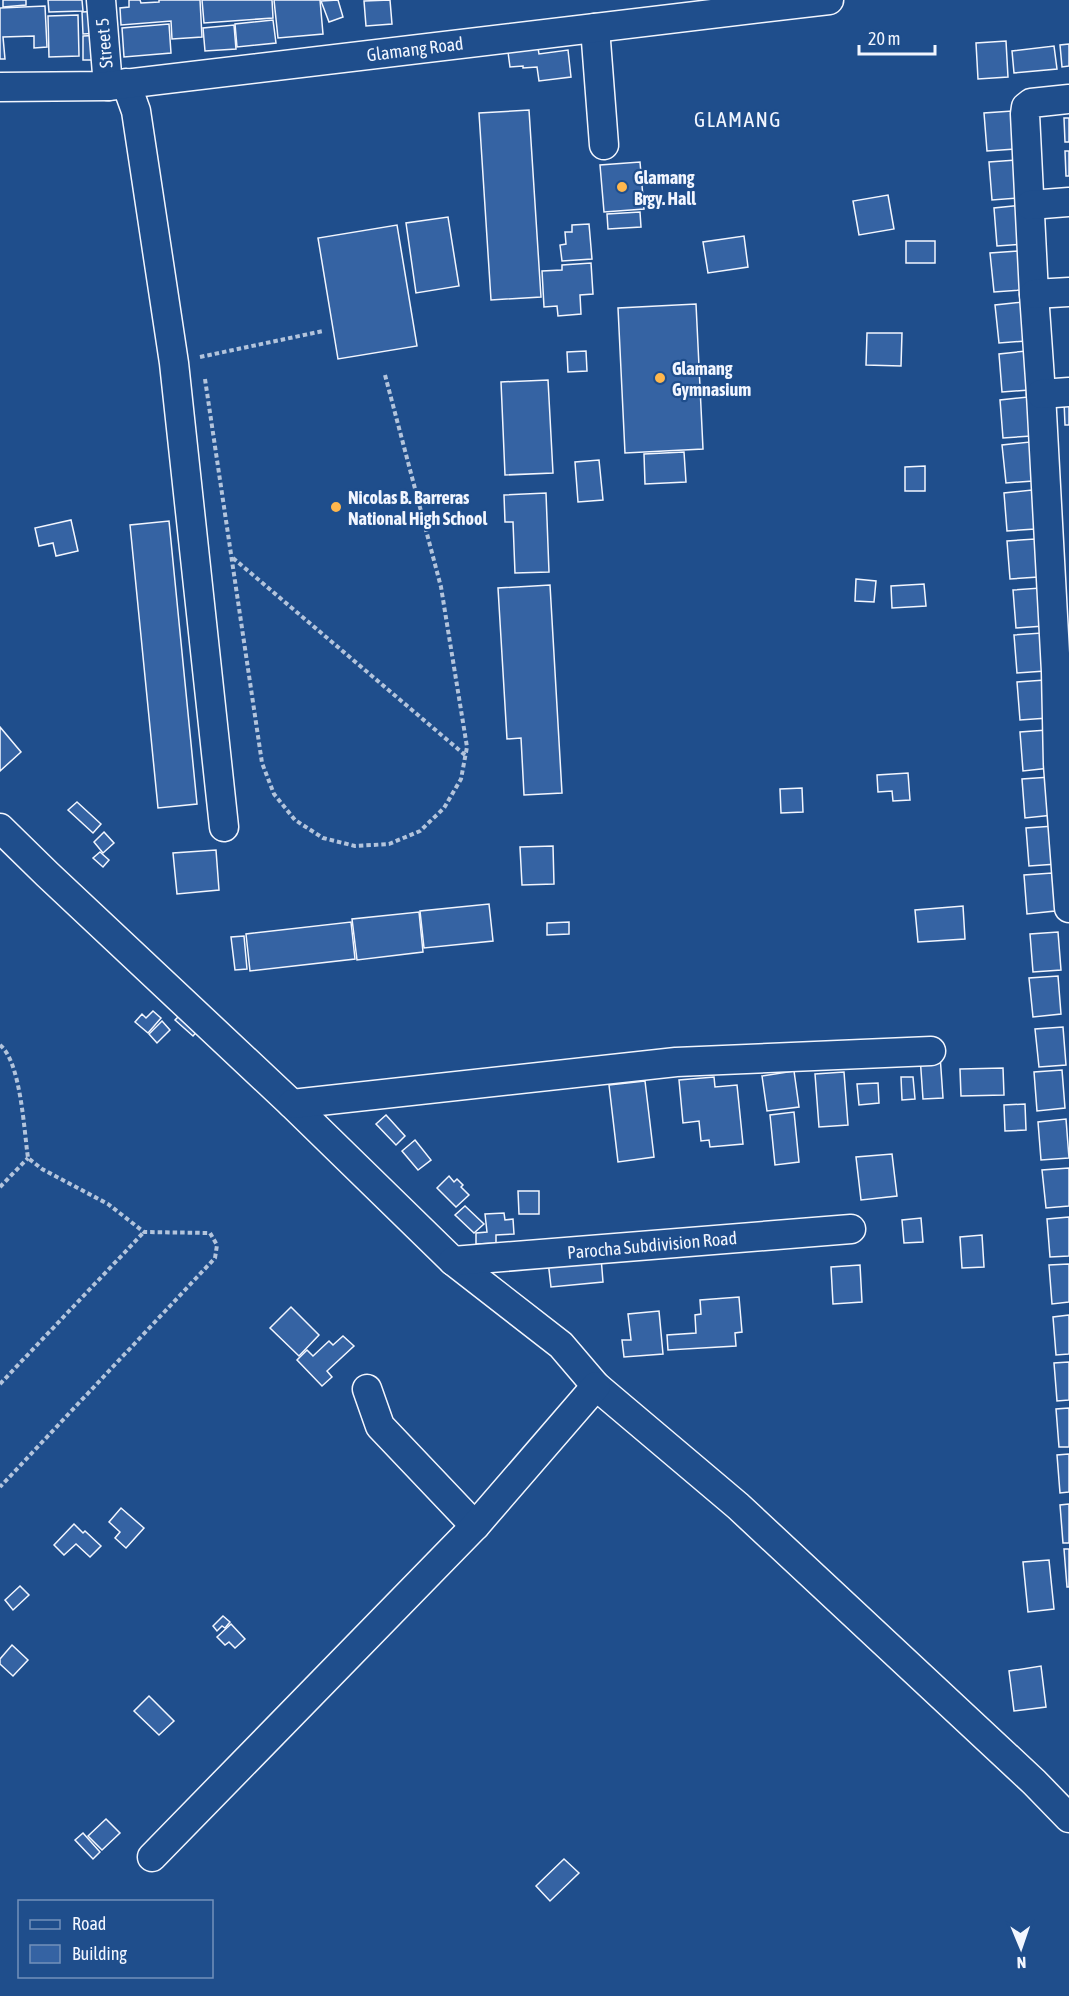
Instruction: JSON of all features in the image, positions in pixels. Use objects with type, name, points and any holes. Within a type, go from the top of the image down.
[{"type":"street","name":"Street 5","points":[[101,0],[117,84],[136,111],[174,363],[224,827]]},
{"type":"street","name":"Glamang Road","points":[[0,87],[117,84],[829,0]]},
{"type":"street","points":[[594,28],[604,145]]},
{"type":"street","points":[[1069,99],[1031,103],[1026,107],[1034,294],[1055,393],[1069,908]]},
{"type":"street","points":[[1030,205],[1069,202]]},
{"type":"street","points":[[1034,294],[1069,292]]},
{"type":"street","points":[[0,828],[292,1104],[453,1261],[561,1346],[596,1386],[738,1506],[1034,1782],[1069,1818]]},
{"type":"street","points":[[292,1104],[676,1062],[931,1051]]},
{"type":"street","name":"Parocha Subdivision Road","points":[[453,1261],[851,1229]]},
{"type":"street","points":[[152,1857],[475,1526],[596,1386]]},
{"type":"street","points":[[367,1389],[380,1426],[475,1526]]},
{"type":"path","points":[[174,363],[323,331]]},
{"type":"path","points":[[204,369],[262,763],[274,794],[295,820],[323,838],[355,846],[389,844],[420,831],[444,808],[461,779],[467,747],[441,587],[385,375]]},
{"type":"path","points":[[232,558],[466,755]]},
{"type":"path","points":[[0,1045],[5,1049],[16,1074],[28,1158],[42,1169],[108,1204],[144,1232],[210,1233],[216,1245],[215,1258],[0,1487]]},
{"type":"path","points":[[0,1187],[28,1158]]},
{"type":"path","points":[[0,1384],[144,1232]]},
{"type":"building","points":[[3,0],[26,0],[26,5],[3,7]]},
{"type":"building","points":[[48,0],[82,0],[83,11],[49,12]]},
{"type":"building","points":[[129,0],[140,0],[141,3],[159,2],[159,0],[200,0],[202,37],[172,39],[171,21],[121,25],[120,8],[129,7]]},
{"type":"building","points":[[202,0],[272,0],[273,18],[204,23]]},
{"type":"building","points":[[274,0],[320,0],[323,34],[278,38]]},
{"type":"building","points":[[338,0],[343,17],[329,22],[321,1]]},
{"type":"building","points":[[390,0],[392,24],[366,26],[364,1]]},
{"type":"building","points":[[45,6],[47,47],[34,48],[34,36],[3,37],[5,59],[0,59],[0,8]]},
{"type":"building","points":[[101,11],[101,33],[83,34],[82,12]]},
{"type":"building","points":[[78,15],[79,56],[49,57],[48,16]]},
{"type":"building","points":[[273,20],[276,43],[237,47],[235,24]]},
{"type":"building","points":[[169,24],[171,53],[124,57],[122,28]]},
{"type":"building","points":[[234,25],[236,49],[205,51],[203,28]]},
{"type":"building","points":[[104,35],[105,60],[83,60],[83,36]]},
{"type":"building","points":[[1006,41],[1008,77],[978,79],[976,43]]},
{"type":"building","points":[[1069,44],[1069,66],[1062,67],[1060,45]]},
{"type":"building","points":[[1054,46],[1057,69],[1014,73],[1012,51]]},
{"type":"building","points":[[538,48],[539,54],[568,50],[571,77],[539,81],[537,67],[510,67],[508,52]]},
{"type":"building","points":[[529,110],[541,297],[491,300],[479,113]]},
{"type":"building","points":[[1012,111],[1015,149],[987,151],[984,113]]},
{"type":"building","points":[[1064,118],[1069,118],[1069,142],[1065,142]]},
{"type":"building","points":[[1065,151],[1069,151],[1069,176],[1066,176]]},
{"type":"building","points":[[1016,160],[1019,198],[992,200],[989,162]]},
{"type":"building","name":"Glamang Brgy. Hall","points":[[640,162],[644,209],[604,212],[600,165]]},
{"type":"building","points":[[888,195],[894,229],[859,235],[853,201]]},
{"type":"building","points":[[1022,205],[1025,244],[997,246],[994,208]]},
{"type":"building","points":[[640,212],[641,227],[608,229],[607,214]]},
{"type":"building","points":[[448,217],[459,286],[416,293],[406,223]]},
{"type":"building","points":[[589,224],[592,259],[562,261],[560,245],[566,244],[565,232],[572,232],[572,225]]},
{"type":"building","points":[[397,225],[417,346],[338,359],[318,238]]},
{"type":"building","points":[[744,236],[748,267],[708,273],[703,242]]},
{"type":"building","points":[[906,241],[935,241],[935,263],[906,263]]},
{"type":"building","points":[[1018,251],[1021,290],[994,292],[990,253]]},
{"type":"building","points":[[591,263],[593,294],[580,295],[581,314],[558,316],[557,306],[544,307],[542,271],[562,270],[562,265]]},
{"type":"building","points":[[1023,302],[1026,341],[999,343],[995,305]]},
{"type":"building","name":"Glamang Gymnasium","points":[[696,304],[703,449],[625,453],[618,308]]},
{"type":"building","points":[[867,333],[902,333],[901,366],[866,365]]},
{"type":"building","points":[[586,351],[587,371],[568,372],[567,352]]},
{"type":"building","points":[[1026,351],[1029,390],[1002,392],[999,354]]},
{"type":"building","points":[[548,380],[553,473],[505,475],[501,382]]},
{"type":"building","points":[[1028,397],[1031,436],[1003,438],[1000,400]]},
{"type":"building","points":[[1064,401],[1069,401],[1069,425],[1065,425]]},
{"type":"building","points":[[1030,442],[1033,481],[1006,483],[1002,445]]},
{"type":"building","points":[[684,452],[686,482],[645,484],[644,454]]},
{"type":"building","points":[[599,460],[603,500],[578,502],[575,462]]},
{"type":"building","points":[[925,466],[925,491],[905,491],[905,467]]},
{"type":"building","points":[[1032,490],[1035,529],[1007,531],[1004,493]]},
{"type":"building","points":[[546,493],[549,572],[515,573],[513,522],[505,522],[504,495]]},
{"type":"building","points":[[71,520],[78,551],[56,556],[53,543],[39,546],[35,528]]},
{"type":"building","points":[[169,521],[197,804],[158,808],[130,525]]},
{"type":"building","points":[[1035,539],[1038,577],[1010,579],[1007,541]]},
{"type":"building","points":[[856,579],[876,581],[874,602],[855,601]]},
{"type":"building","points":[[924,584],[926,606],[892,608],[891,586]]},
{"type":"building","points":[[550,585],[562,793],[524,795],[521,738],[507,739],[498,588]]},
{"type":"building","points":[[1041,588],[1044,626],[1016,628],[1013,590]]},
{"type":"building","points":[[1042,633],[1045,671],[1017,673],[1014,635]]},
{"type":"building","points":[[1045,680],[1048,718],[1020,720],[1017,682]]},
{"type":"building","points":[[0,727],[21,752],[0,771]]},
{"type":"building","points":[[1047,730],[1050,768],[1023,771],[1020,732]]},
{"type":"building","points":[[908,773],[910,800],[893,801],[892,791],[878,792],[877,775]]},
{"type":"building","points":[[1050,777],[1053,815],[1025,818],[1022,779]]},
{"type":"building","points":[[802,788],[803,812],[781,813],[780,789]]},
{"type":"building","points":[[77,802],[101,824],[93,833],[68,810]]},
{"type":"building","points":[[1054,826],[1057,864],[1029,866],[1026,828]]},
{"type":"building","points":[[104,832],[114,843],[103,853],[94,842]]},
{"type":"building","points":[[553,846],[554,884],[522,885],[520,847]]},
{"type":"building","points":[[216,850],[219,890],[177,894],[173,853]]},
{"type":"building","points":[[100,852],[109,860],[103,867],[93,858]]},
{"type":"building","points":[[1052,873],[1055,911],[1027,914],[1024,875]]},
{"type":"building","points":[[489,904],[493,941],[424,948],[420,911]]},
{"type":"building","points":[[963,906],[965,939],[918,942],[915,910]]},
{"type":"building","points":[[419,912],[423,952],[357,960],[352,919]]},
{"type":"building","points":[[351,922],[355,959],[250,971],[246,934]]},
{"type":"building","points":[[569,922],[569,934],[547,935],[547,923]]},
{"type":"building","points":[[1058,932],[1061,970],[1033,972],[1030,934]]},
{"type":"building","points":[[244,936],[247,969],[235,970],[231,937]]},
{"type":"building","points":[[1058,976],[1061,1014],[1033,1017],[1029,978]]},
{"type":"building","points":[[153,1011],[161,1018],[148,1033],[135,1022],[142,1014],[146,1018]]},
{"type":"building","points":[[184,1011],[201,1027],[193,1036],[175,1020]]},
{"type":"building","points":[[162,1021],[170,1030],[157,1043],[149,1034]]},
{"type":"building","points":[[1063,1027],[1066,1065],[1039,1067],[1035,1029]]},
{"type":"building","points":[[940,1055],[943,1098],[923,1099],[920,1056]]},
{"type":"building","points":[[1003,1068],[1004,1095],[961,1096],[960,1069]]},
{"type":"building","points":[[1062,1070],[1065,1108],[1037,1111],[1034,1072]]},
{"type":"building","points":[[794,1071],[799,1107],[767,1111],[762,1076]]},
{"type":"building","points":[[844,1072],[848,1125],[819,1127],[815,1074]]},
{"type":"building","points":[[714,1077],[715,1087],[737,1085],[743,1144],[710,1147],[709,1140],[701,1141],[699,1121],[683,1123],[679,1080]]},
{"type":"building","points":[[901,1077],[913,1077],[915,1099],[902,1100]]},
{"type":"building","points":[[645,1081],[654,1157],[618,1162],[609,1085]]},
{"type":"building","points":[[878,1083],[879,1103],[859,1105],[857,1084]]},
{"type":"building","points":[[1025,1104],[1026,1130],[1005,1131],[1004,1105]]},
{"type":"building","points":[[794,1112],[799,1162],[775,1165],[770,1115]]},
{"type":"building","points":[[386,1115],[405,1136],[396,1145],[376,1124]]},
{"type":"building","points":[[1066,1119],[1069,1158],[1041,1160],[1038,1122]]},
{"type":"building","points":[[415,1140],[431,1160],[418,1170],[402,1151]]},
{"type":"building","points":[[892,1154],[897,1196],[861,1200],[856,1157]]},
{"type":"building","points":[[1069,1168],[1069,1206],[1046,1208],[1042,1170]]},
{"type":"building","points":[[449,1176],[454,1182],[457,1179],[469,1195],[456,1207],[437,1188]]},
{"type":"building","points":[[518,1191],[539,1191],[539,1214],[519,1214]]},
{"type":"building","points":[[465,1206],[484,1224],[474,1233],[455,1215]]},
{"type":"building","points":[[504,1213],[505,1220],[513,1219],[514,1234],[496,1235],[496,1243],[476,1244],[476,1233],[487,1232],[485,1214]]},
{"type":"building","points":[[1069,1217],[1069,1256],[1050,1257],[1047,1219]]},
{"type":"building","points":[[921,1218],[923,1242],[904,1243],[902,1220]]},
{"type":"building","points":[[982,1235],[984,1267],[962,1268],[960,1237]]},
{"type":"building","points":[[601,1257],[603,1282],[551,1287],[548,1261]]},
{"type":"building","points":[[1069,1264],[1069,1302],[1052,1304],[1049,1265]]},
{"type":"building","points":[[860,1265],[862,1302],[833,1304],[831,1267]]},
{"type":"building","points":[[739,1297],[742,1332],[735,1333],[736,1346],[668,1350],[667,1335],[696,1333],[695,1315],[701,1314],[700,1300]]},
{"type":"building","points":[[291,1307],[319,1335],[299,1356],[270,1328]]},
{"type":"building","points":[[659,1311],[663,1354],[624,1357],[622,1340],[631,1340],[628,1314]]},
{"type":"building","points":[[1069,1315],[1069,1354],[1056,1355],[1053,1317]]},
{"type":"building","points":[[343,1336],[354,1346],[327,1371],[332,1377],[322,1386],[297,1360],[307,1350],[313,1356],[329,1341],[333,1345]]},
{"type":"building","points":[[1069,1362],[1069,1400],[1057,1401],[1054,1363]]},
{"type":"building","points":[[1069,1408],[1069,1447],[1059,1447],[1056,1409]]},
{"type":"building","points":[[1069,1454],[1069,1492],[1060,1493],[1057,1455]]},
{"type":"building","points":[[1069,1504],[1069,1543],[1063,1543],[1060,1505]]},
{"type":"building","points":[[121,1508],[144,1528],[126,1548],[115,1538],[120,1532],[109,1522]]},
{"type":"building","points":[[74,1524],[101,1546],[90,1557],[76,1544],[64,1555],[54,1545]]},
{"type":"building","points":[[1064,1549],[1069,1549],[1069,1587],[1067,1587]]},
{"type":"building","points":[[1049,1560],[1054,1609],[1028,1612],[1023,1562]]},
{"type":"building","points":[[20,1586],[29,1595],[13,1610],[5,1600]]},
{"type":"building","points":[[223,1616],[230,1622],[225,1628],[222,1626],[217,1631],[213,1626]]},
{"type":"building","points":[[231,1624],[245,1639],[235,1648],[229,1642],[225,1645],[217,1637]]},
{"type":"building","points":[[12,1645],[28,1660],[13,1676],[0,1664],[0,1659]]},
{"type":"building","points":[[1041,1666],[1046,1707],[1014,1711],[1009,1671]]},
{"type":"building","points":[[149,1696],[174,1721],[159,1735],[134,1711]]},
{"type":"building","points":[[106,1819],[120,1833],[102,1850],[88,1836]]},
{"type":"building","points":[[83,1833],[100,1852],[93,1859],[75,1840]]},
{"type":"building","points":[[564,1859],[579,1873],[550,1901],[536,1886]]},
{"type":"place","name":"Glamang Brgy. Hall","points":[[622,187]]},
{"type":"place","name":"Glamang Gymnasium","points":[[660,378]]},
{"type":"place","name":"Nicolas B. Barreras National High School","points":[[336,507]]},
{"type":"district","name":"GLAMANG","points":[[738,119]]}]
